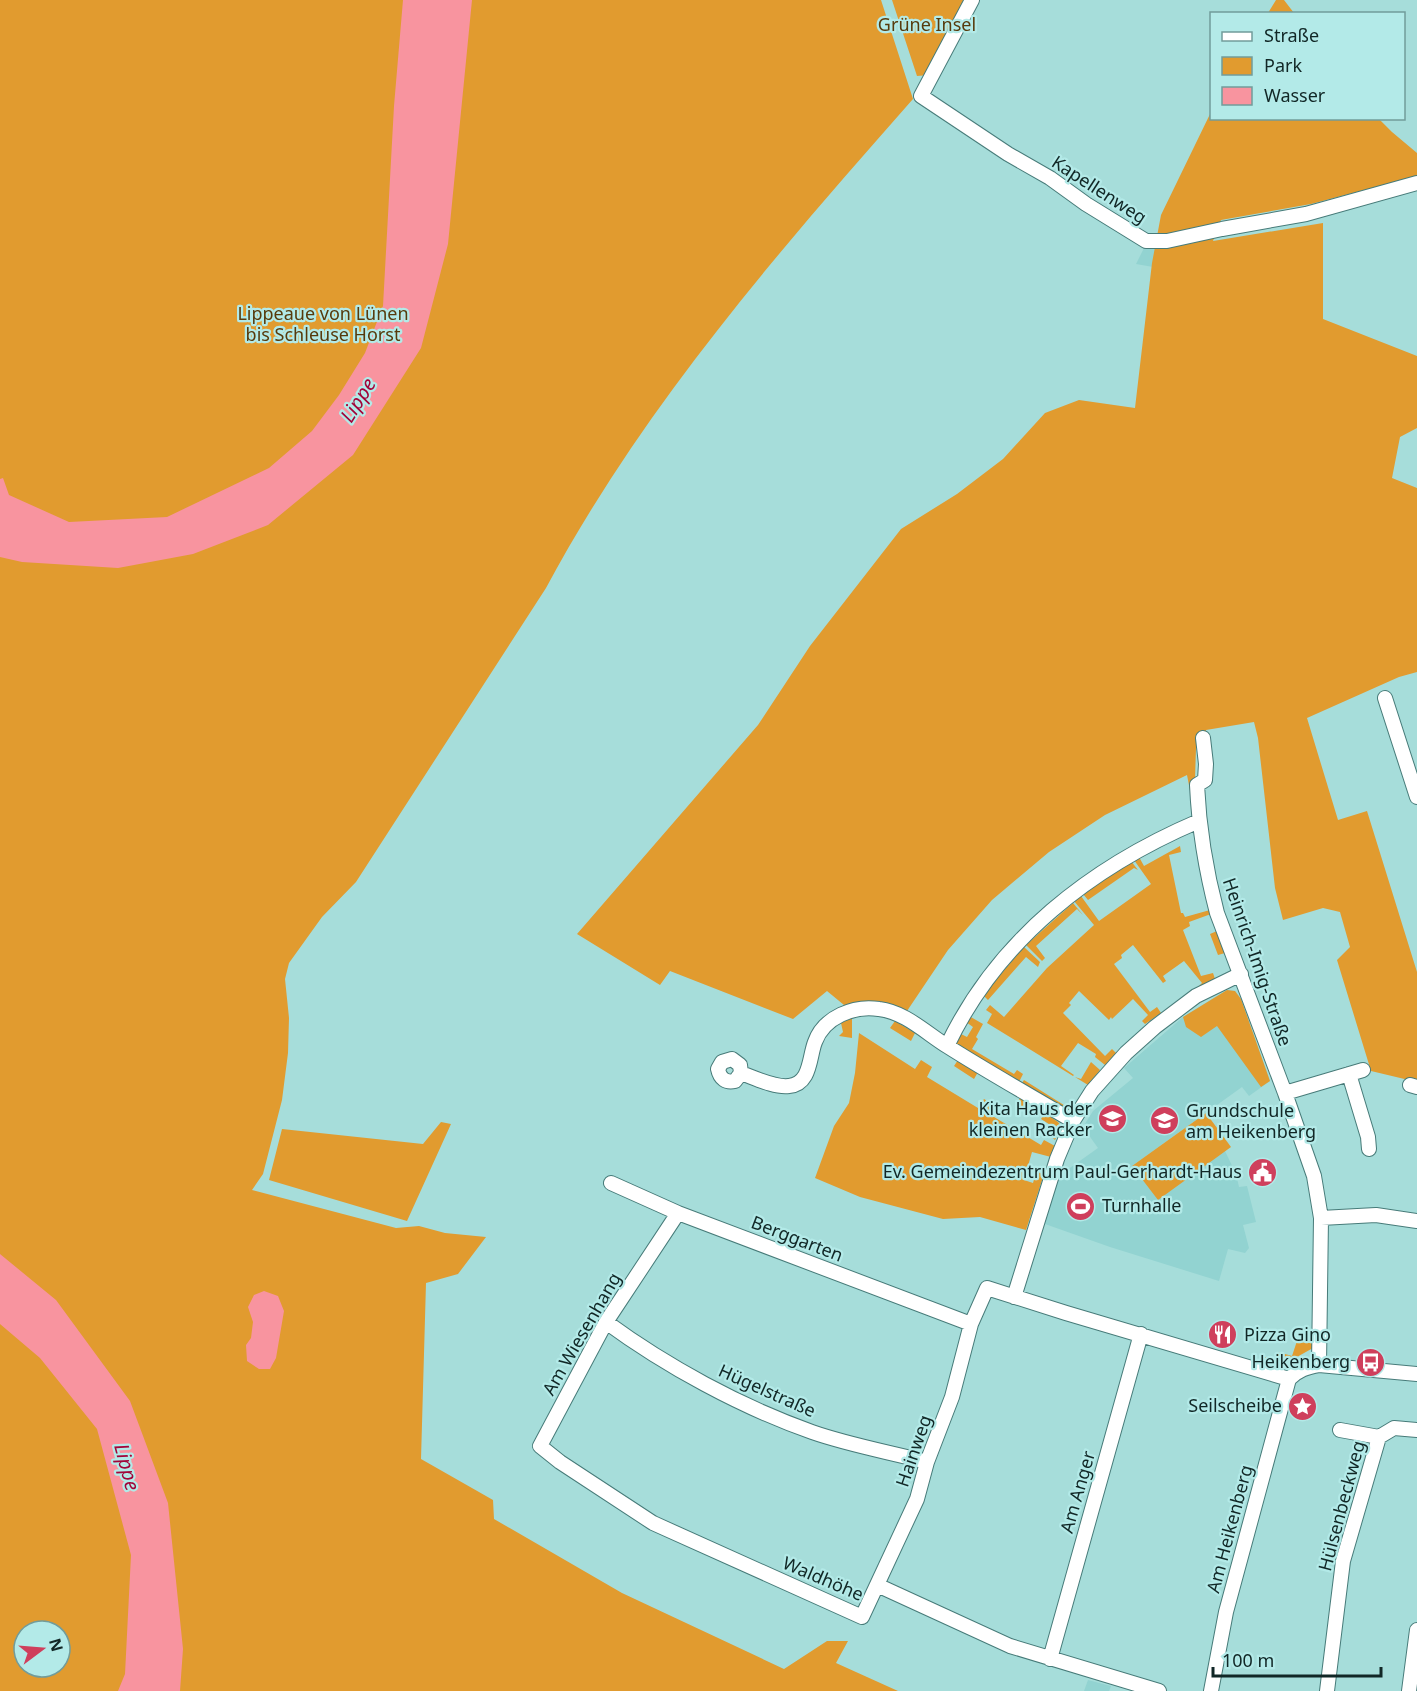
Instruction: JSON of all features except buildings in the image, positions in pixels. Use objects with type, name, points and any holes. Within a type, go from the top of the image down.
[{"type":"street","name":"Kapellenweg","points":[[972,0],[921,96],[1146,241],[1167,241],[1306,214],[1417,183]]},
{"type":"street","points":[[1386,698],[1417,797]]},
{"type":"street","name":"Heinrich-Imig-Straße","points":[[1203,738],[1206,764],[1205,780],[1197,785],[1198,821],[1213,896],[1314,1176],[1321,1218],[1319,1365]]},
{"type":"street","points":[[947,1046],[978,990],[1028,931],[1077,890],[1124,857],[1198,821]]},
{"type":"street","points":[[1241,974],[1196,996],[1155,1027],[1108,1072],[1092,1091],[1073,1121],[1057,1159],[1014,1298],[1290,1379],[1297,1371],[1319,1365],[1417,1374]]},
{"type":"street","points":[[741,1073],[782,1086],[795,1085],[805,1076],[815,1042],[827,1024],[837,1016],[855,1010],[879,1009],[905,1018],[947,1046],[1073,1121]]},
{"type":"street","points":[[1285,1093],[1356,1072],[1369,1149]]},
{"type":"street","name":"Berggarten","points":[[611,1183],[678,1213],[971,1324]]},
{"type":"street","name":"Am Wiesenhang","points":[[540,1446],[606,1322],[678,1213]]},
{"type":"street","points":[[1321,1218],[1376,1215],[1417,1221]]},
{"type":"street","name":"Hainweg","points":[[877,1585],[917,1499],[927,1462],[952,1397],[971,1324],[987,1288],[1014,1298]]},
{"type":"street","name":"Hügelstraße","points":[[606,1322],[679,1370],[745,1404],[812,1432],[927,1462]]},
{"type":"street","name":"Am Anger","points":[[1050,1659],[1141,1335]]},
{"type":"street","name":"Am Heikenberg","points":[[1210,1691],[1226,1612],[1290,1379]]},
{"type":"street","name":"Hülsenbeckweg","points":[[1340,1430],[1379,1437],[1394,1428],[1417,1430]]},
{"type":"street","name":"Hülsenbeckweg","points":[[1328,1691],[1343,1561],[1379,1437]]},
{"type":"street","name":"Waldhöhe","points":[[540,1446],[560,1462],[654,1523],[862,1617],[877,1585],[989,1638],[1050,1659],[1159,1691]]},
{"type":"street","points":[[1408,1691],[1417,1630]]},
{"type":"shaded area","points":[[1144,248],[1172,250],[1176,271],[1136,264]]},
{"type":"shaded area","points":[[1227,990],[1235,991],[1241,999],[1270,1081],[1249,1096],[1242,1087],[1132,1166],[1225,1151],[1236,1174],[1239,1187],[1247,1186],[1256,1222],[1243,1225],[1249,1248],[1245,1253],[1228,1249],[1219,1281],[1045,1224],[1053,1180],[1098,1148],[1083,1127],[1093,1111],[1133,1078],[1124,1068],[1183,1017]]},
{"type":"shaded area","points":[[1088,1680],[1111,1686],[1109,1691],[1084,1691]]},
{"type":"green space","name":"Lippeaue von Lünen bis Schleuse Horst","points":[[0,0],[881,0],[913,99],[763,273],[669,394],[625,457],[584,521],[546,588],[356,882],[322,917],[289,963],[285,979],[289,1018],[288,1053],[282,1100],[263,1174],[252,1190],[396,1228],[419,1226],[445,1233],[486,1237],[458,1274],[426,1283],[421,1459],[493,1500],[494,1519],[622,1593],[784,1669],[827,1641],[848,1641],[836,1663],[898,1691],[0,1691]]},
{"type":"green space","name":"Grüne Insel","points":[[892,0],[969,0],[929,75],[917,76]]},
{"type":"green space","points":[[1276,0],[1284,0],[1293,12],[1269,12]]},
{"type":"green space","points":[[1210,114],[1210,120],[1380,120],[1417,153],[1417,176],[1311,204],[1221,220],[1213,241],[1323,223],[1323,319],[1417,356],[1417,428],[1400,437],[1392,478],[1417,488],[1417,672],[1399,677],[1307,718],[1338,820],[1367,811],[1417,972],[1417,1082],[1371,1071],[1337,960],[1350,947],[1340,912],[1323,908],[1283,920],[1275,888],[1258,738],[1254,722],[1206,730],[1206,743],[1196,748],[1194,811],[1187,775],[1105,815],[1049,852],[992,900],[948,950],[907,1011],[876,1004],[844,1005],[827,991],[793,1019],[670,971],[660,985],[577,934],[758,725],[810,646],[901,529],[957,494],[1003,459],[1045,413],[1079,400],[1135,408],[1152,263],[1161,215]]},
{"type":"green space","points":[[1180,846],[1181,852],[1169,855],[1181,913],[1185,917],[1210,910],[1211,914],[1189,922],[1190,926],[1183,930],[1201,976],[1213,973],[1215,979],[1196,989],[1202,983],[1184,961],[1163,976],[1166,981],[1163,983],[1133,945],[1114,964],[1150,1012],[1157,1007],[1161,1013],[1145,1024],[1142,1021],[1148,1015],[1133,999],[1109,1020],[1079,991],[1063,1013],[1105,1056],[1112,1049],[1116,1053],[1105,1065],[1095,1057],[1096,1054],[1078,1043],[1061,1066],[1073,1076],[987,1023],[992,1014],[986,1010],[990,1005],[1004,1017],[1047,968],[1094,925],[1074,901],[1081,896],[1099,921],[1151,884],[1134,860],[1139,857],[1144,866]]},
{"type":"green space","points":[[1131,861],[1138,870],[1134,868],[1088,900],[1083,894]]},
{"type":"green space","points":[[1073,903],[1083,915],[1077,909],[1036,946],[1045,958],[1042,961],[1026,945]]},
{"type":"green space","points":[[1217,931],[1225,953],[1218,955],[1210,934]]},
{"type":"green space","points":[[1024,947],[1040,962],[1038,967],[1026,957],[988,1000],[983,995]]},
{"type":"green space","points":[[1227,990],[1235,991],[1241,999],[1270,1081],[1261,1087],[1217,1026],[1201,1037],[1186,1027],[1183,1017]]},
{"type":"green space","points":[[969,1016],[983,1024],[972,1049],[1014,1074],[1017,1070],[1023,1074],[1019,1082],[957,1044],[955,1039],[959,1033],[967,1037],[973,1027],[966,1022]]},
{"type":"green space","points":[[852,1018],[852,1038],[839,1036],[843,1032],[841,1023]]},
{"type":"green space","points":[[895,1021],[915,1033],[911,1041],[890,1028]]},
{"type":"green space","points":[[859,1033],[915,1069],[921,1060],[932,1067],[927,1077],[978,1108],[984,1099],[994,1105],[989,1114],[1041,1145],[1044,1140],[1055,1146],[1051,1157],[1032,1152],[1024,1180],[1033,1183],[1036,1172],[1044,1174],[1026,1230],[980,1217],[943,1219],[860,1197],[815,1178],[834,1126],[849,1103]]},
{"type":"green space","points":[[958,1060],[978,1072],[974,1079],[954,1066]]},
{"type":"green space","points":[[1091,1062],[1100,1070],[1088,1085],[1075,1077],[1081,1079]]},
{"type":"green space","points":[[1024,1080],[1067,1107],[1070,1105],[1073,1108],[1069,1111],[1064,1110],[1022,1083]]},
{"type":"green space","points":[[1020,1098],[1041,1111],[1038,1116],[1017,1104]]},
{"type":"green space","points":[[1045,1113],[1061,1126],[1055,1140],[1048,1134],[1052,1126],[1041,1119]]},
{"type":"green space","points":[[1206,1113],[1231,1147],[1158,1200],[1132,1166]]},
{"type":"green space","points":[[441,1122],[451,1124],[407,1221],[269,1180],[282,1129],[423,1144]]},
{"type":"green space","points":[[1304,1332],[1313,1333],[1313,1348],[1279,1367],[1262,1363],[1265,1357],[1275,1360],[1278,1352],[1292,1356],[1297,1341],[1301,1342]]},
{"type":"water","name":"Lippe","points":[[403,0],[472,0],[448,244],[421,348],[353,455],[268,525],[193,554],[118,568],[22,562],[0,557],[0,479],[3,478],[9,495],[69,522],[167,517],[269,468],[312,431],[339,395],[365,353],[383,306],[394,106]]},
{"type":"water","name":"Lippe","points":[[0,1254],[56,1300],[130,1401],[168,1503],[183,1649],[180,1691],[118,1691],[125,1674],[131,1555],[97,1429],[40,1358],[0,1324]]},
{"type":"water","points":[[264,1291],[278,1296],[284,1311],[276,1358],[270,1369],[259,1369],[247,1361],[246,1345],[251,1338],[253,1322],[248,1307],[254,1295]]},
{"type":"place","name":"Kita Haus der kleinen Racker","points":[[1113,1119]]},
{"type":"place","name":"Grundschule am Heikenberg","points":[[1165,1121]]},
{"type":"place","name":"Ev. Gemeindezentrum Paul-Gerhardt-Haus","points":[[1263,1172]]},
{"type":"place","name":"Turnhalle","points":[[1081,1206]]},
{"type":"place","name":"Pizza Gino","points":[[1223,1335]]},
{"type":"place","name":"Heikenberg","points":[[1371,1362]]},
{"type":"place","name":"Seilscheibe","points":[[1303,1406]]}]
